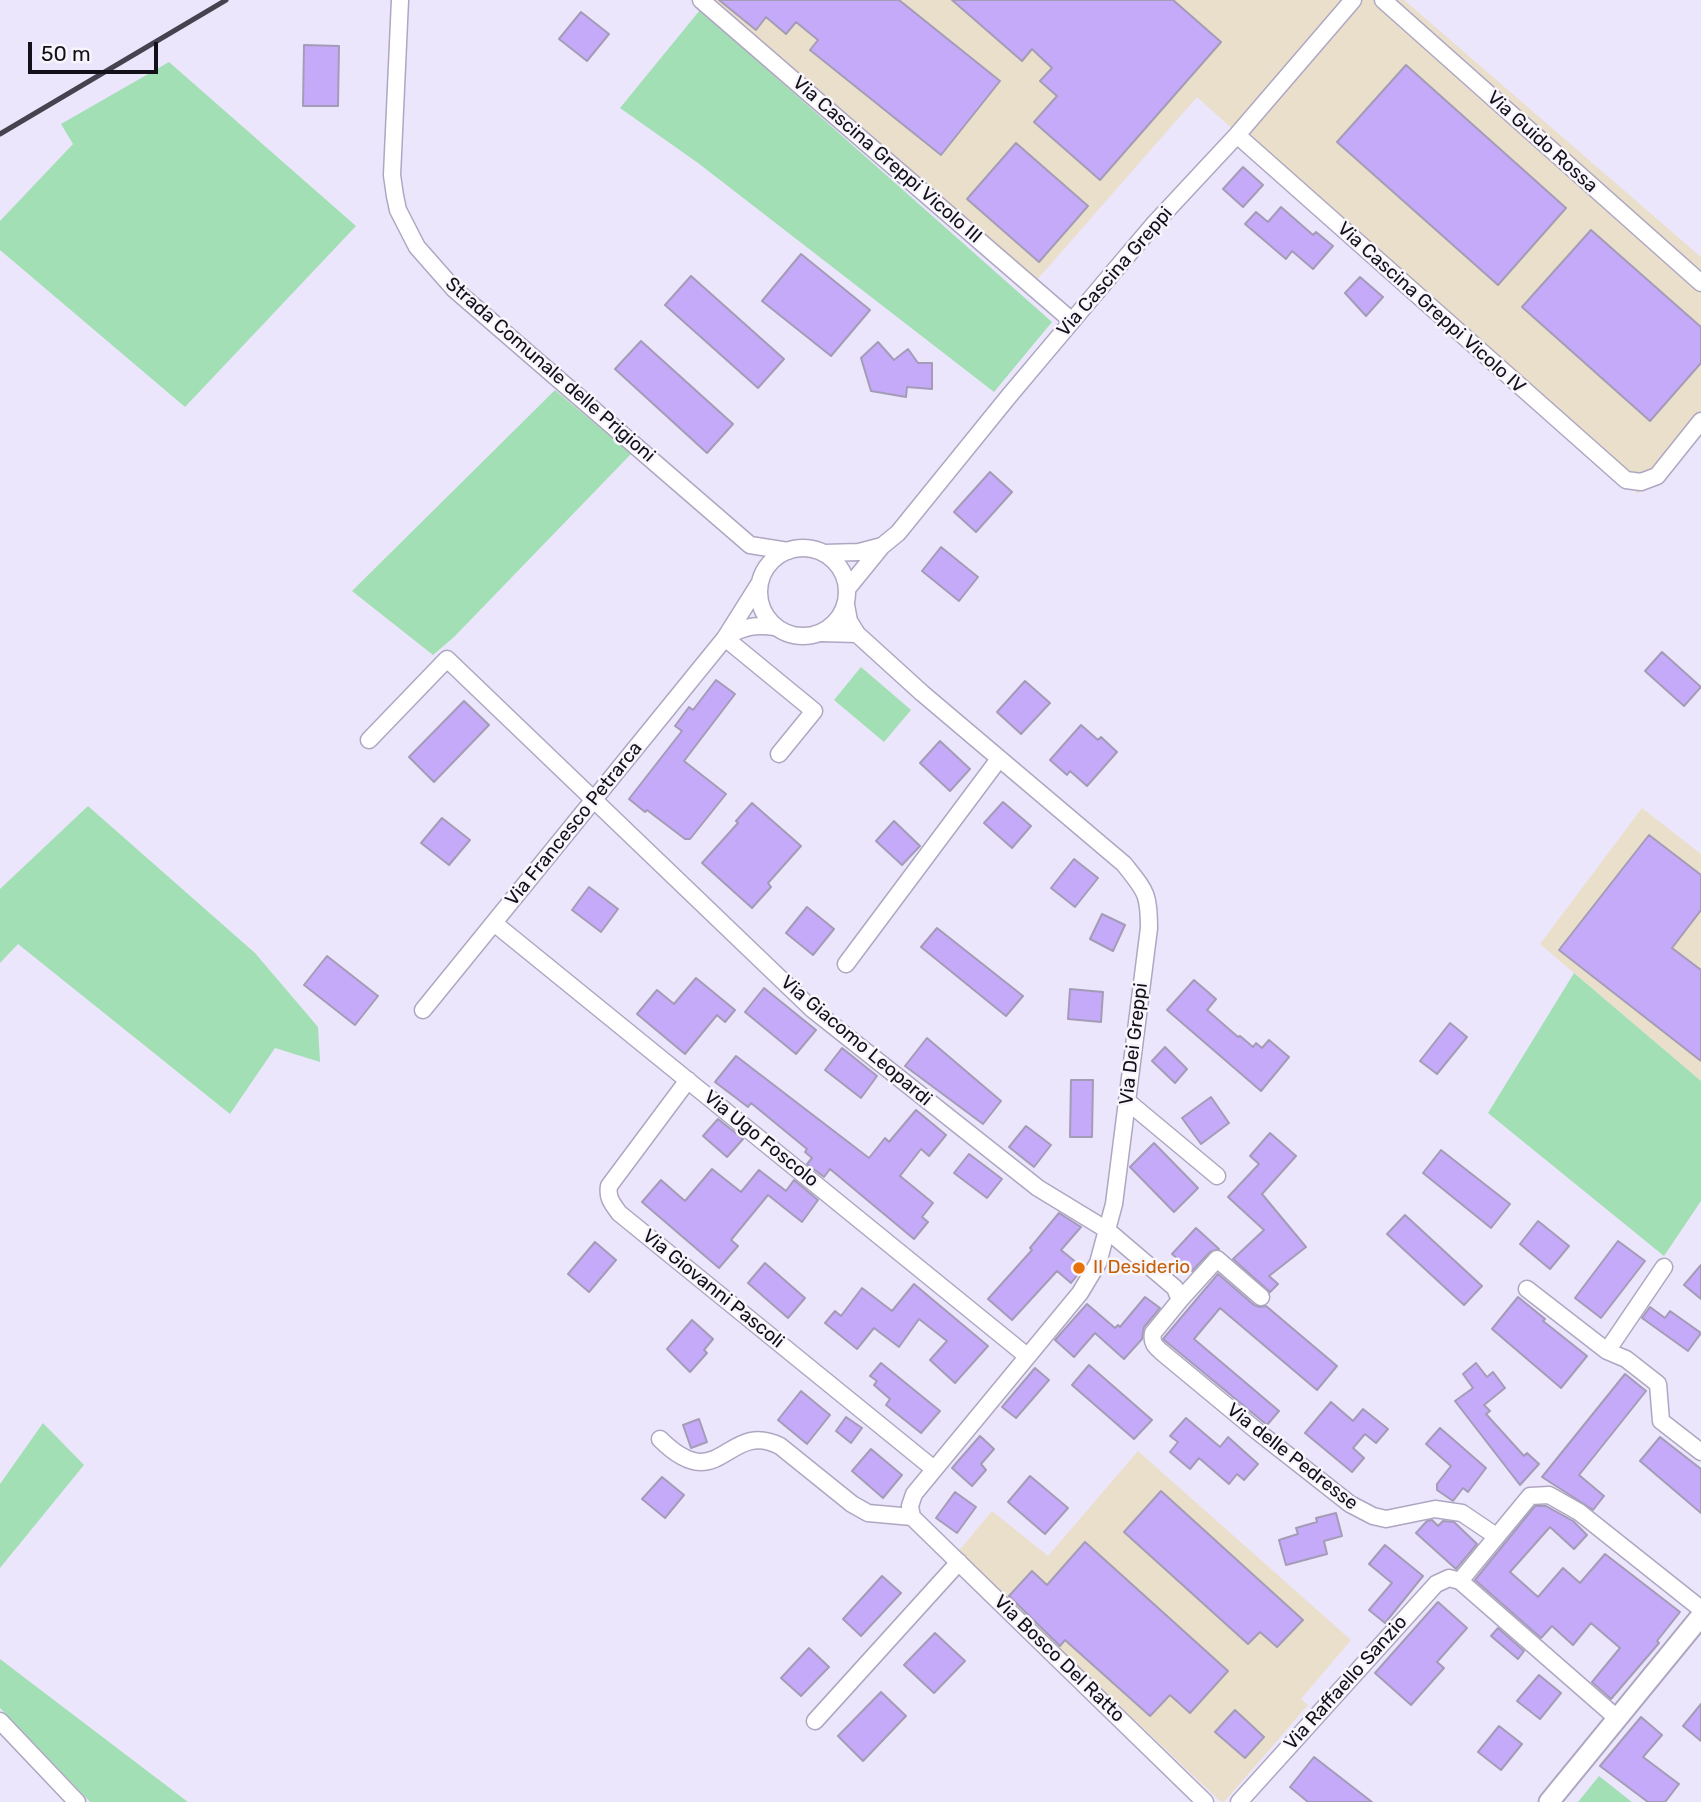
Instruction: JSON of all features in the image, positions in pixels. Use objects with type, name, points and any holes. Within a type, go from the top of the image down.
[{"type":"street","name":"Strada Comunale delle Prigioni","points":[[400,0],[392,175],[398,209],[417,247],[454,289],[750,545]]},
{"type":"street","name":"Via Cascina Greppi Vicolo III","points":[[701,0],[1072,321]]},
{"type":"street","name":"Via Cascina Greppi","points":[[846,597],[882,546],[898,533],[1155,223],[1237,135],[1353,0]]},
{"type":"street","name":"Via Guido Rossa","points":[[1383,0],[1701,283]]},
{"type":"street","name":"Via Cascina Greppi Vicolo IV","points":[[1237,135],[1626,480],[1640,482],[1657,476],[1701,421]]},
{"type":"street","points":[[760,582],[750,545],[788,551]]},
{"type":"street","points":[[857,634],[821,633],[796,636],[775,627],[765,615],[759,600],[760,582],[765,569],[774,559],[788,551],[799,548],[824,553],[859,552],[882,546]]},
{"type":"street","points":[[824,553],[836,563],[843,574],[849,621],[857,634]]},
{"type":"street","name":"Via Francesco Petrarca","points":[[422,1010],[725,638],[760,582]]},
{"type":"street","points":[[821,633],[839,617],[846,597]]},
{"type":"street","name":"Via Francesco Petrarca","points":[[725,638],[747,626],[758,624],[775,627]]},
{"type":"street","name":"Via Dei Greppi","points":[[857,634],[1124,864],[1146,893],[1149,928],[1114,1203],[1098,1263],[1080,1293],[914,1494],[910,1506],[912,1517]]},
{"type":"street","points":[[725,638],[814,710],[779,754]]},
{"type":"street","name":"Via Giacomo Leopardi","points":[[369,740],[447,659],[812,1009],[1038,1188],[1107,1230]]},
{"type":"street","points":[[846,964],[999,759]]},
{"type":"street","name":"Via Ugo Foscolo","points":[[494,923],[1027,1356]]},
{"type":"street","name":"Via Giovanni Pascoli","points":[[688,1080],[609,1186],[607,1195],[612,1204],[619,1213],[934,1469]]},
{"type":"street","points":[[1127,1101],[1217,1176]]},
{"type":"street","points":[[1107,1230],[1175,1288],[1180,1300]]},
{"type":"street","name":"Via delle Pedresse","points":[[1261,1297],[1217,1259],[1153,1333],[1154,1346],[1350,1504],[1373,1516],[1386,1519],[1434,1509],[1462,1513],[1496,1536]]},
{"type":"street","points":[[1607,1351],[1664,1267]]},
{"type":"street","points":[[1527,1289],[1607,1351],[1626,1359],[1658,1384],[1661,1421],[1701,1452]]},
{"type":"street","points":[[660,1439],[674,1452],[696,1462],[707,1462],[749,1440],[767,1439],[780,1446],[852,1504],[868,1513],[912,1517]]},
{"type":"street","points":[[1619,1719],[1460,1581],[1530,1496],[1549,1495],[1579,1511],[1701,1609]]},
{"type":"street","name":"Via Bosco Del Ratto","points":[[912,1517],[1205,1802]]},
{"type":"street","points":[[815,1721],[959,1562]]},
{"type":"street","name":"Via Raffaello Sanzio","points":[[1239,1802],[1436,1584],[1449,1578],[1460,1581]]},
{"type":"street","points":[[1549,1802],[1701,1616]]},
{"type":"street","points":[[0,1721],[77,1802]]},
{"type":"shaded area","points":[[711,0],[1404,0],[1701,257],[1701,415],[1638,494],[1197,97],[1036,281]]},
{"type":"shaded area","points":[[1642,808],[1701,854],[1701,1081],[1540,944]]},
{"type":"shaded area","points":[[1138,1451],[1351,1640],[1301,1699],[1308,1705],[1224,1802],[958,1552],[992,1511],[1048,1556]]},
{"type":"green space","points":[[700,10],[1052,322],[994,392],[698,163],[620,108]]},
{"type":"green space","points":[[169,62],[356,226],[185,407],[0,250],[0,221],[73,144],[61,124]]},
{"type":"green space","points":[[555,390],[631,454],[454,637],[433,655],[352,591]]},
{"type":"green space","points":[[861,667],[911,710],[884,742],[834,700]]},
{"type":"green space","points":[[88,806],[255,953],[318,1027],[320,1062],[275,1048],[230,1114],[18,944],[0,963],[0,889]]},
{"type":"green space","points":[[1574,973],[1701,1081],[1701,1201],[1664,1256],[1488,1113]]},
{"type":"green space","points":[[43,1423],[84,1465],[0,1568],[0,1484]]},
{"type":"green space","points":[[0,1659],[188,1802],[90,1802],[0,1708]]},
{"type":"green space","points":[[1599,1776],[1632,1802],[1578,1802]]},
{"type":"building","points":[[719,0],[899,0],[1000,81],[941,155],[810,50],[818,40],[796,22],[786,34],[766,17],[756,30]]},
{"type":"building","points":[[952,0],[1173,0],[1221,42],[1100,180],[1034,122],[1057,96],[1040,81],[1052,68],[1032,49],[1022,61]]},
{"type":"building","points":[[581,12],[609,34],[587,61],[559,39]]},
{"type":"building","points":[[304,45],[339,46],[338,106],[303,106]]},
{"type":"building","points":[[1406,65],[1566,208],[1498,285],[1337,142]]},
{"type":"building","points":[[1016,143],[1088,206],[1039,262],[967,199]]},
{"type":"building","points":[[1243,167],[1263,185],[1243,207],[1223,189]]},
{"type":"building","points":[[1281,207],[1313,235],[1316,232],[1333,246],[1313,269],[1292,251],[1286,259],[1245,224],[1256,212],[1268,222]]},
{"type":"building","points":[[1591,230],[1701,327],[1701,363],[1650,421],[1522,307]]},
{"type":"building","points":[[801,254],[870,310],[831,356],[762,301]]},
{"type":"building","points":[[691,276],[784,359],[758,388],[665,305]]},
{"type":"building","points":[[1360,277],[1383,297],[1366,316],[1345,293]]},
{"type":"building","points":[[641,341],[733,424],[707,453],[615,369]]},
{"type":"building","points":[[878,342],[894,360],[908,349],[918,363],[932,363],[932,389],[907,387],[906,397],[871,391],[861,358]]},
{"type":"building","points":[[990,472],[1012,492],[976,532],[954,512]]},
{"type":"building","points":[[941,547],[978,577],[959,601],[922,571]]},
{"type":"building","points":[[1662,652],[1701,687],[1684,706],[1645,671]]},
{"type":"building","points":[[716,680],[735,694],[684,761],[726,794],[690,839],[685,839],[629,799],[682,731],[675,726],[689,707],[693,710]]},
{"type":"building","points":[[1025,681],[1050,703],[1021,734],[997,712]]},
{"type":"building","points":[[464,701],[489,725],[434,782],[409,757]]},
{"type":"building","points":[[1081,725],[1098,740],[1101,737],[1117,752],[1087,786],[1070,771],[1067,775],[1050,760]]},
{"type":"building","points":[[940,741],[970,769],[950,791],[920,763]]},
{"type":"building","points":[[1003,802],[1031,826],[1012,848],[984,823]]},
{"type":"building","points":[[752,803],[801,846],[768,883],[771,887],[752,908],[702,863]]},
{"type":"building","points":[[442,818],[470,840],[449,865],[421,843]]},
{"type":"building","points":[[894,821],[920,846],[902,865],[876,841]]},
{"type":"building","points":[[1649,835],[1701,875],[1701,910],[1672,948],[1701,970],[1701,1061],[1559,950]]},
{"type":"building","points":[[1074,859],[1098,878],[1075,907],[1051,888]]},
{"type":"building","points":[[589,887],[618,909],[601,932],[572,910]]},
{"type":"building","points":[[807,907],[834,929],[813,955],[786,933]]},
{"type":"building","points":[[1102,914],[1125,925],[1113,951],[1090,939]]},
{"type":"building","points":[[937,928],[1023,996],[1006,1016],[921,947]]},
{"type":"building","points":[[327,956],[378,996],[355,1025],[304,985]]},
{"type":"building","points":[[696,978],[735,1010],[725,1022],[717,1015],[685,1054],[637,1014],[657,990],[674,1004]]},
{"type":"building","points":[[1194,980],[1216,999],[1207,1010],[1238,1037],[1253,1047],[1256,1043],[1262,1048],[1269,1040],[1289,1057],[1261,1091],[1167,1010]]},
{"type":"building","points":[[764,988],[816,1030],[796,1054],[745,1012]]},
{"type":"building","points":[[1070,989],[1103,992],[1101,1022],[1068,1019]]},
{"type":"building","points":[[1450,1023],[1467,1037],[1437,1074],[1420,1061]]},
{"type":"building","points":[[927,1038],[1001,1101],[983,1124],[905,1066]]},
{"type":"building","points":[[1165,1047],[1187,1069],[1175,1083],[1152,1061]]},
{"type":"building","points":[[842,1048],[877,1076],[861,1098],[825,1070]]},
{"type":"building","points":[[736,1056],[869,1158],[885,1138],[889,1142],[916,1110],[946,1135],[929,1156],[921,1149],[900,1176],[933,1203],[922,1217],[928,1222],[914,1239],[830,1169],[824,1177],[807,1164],[812,1158],[805,1152],[807,1149],[751,1103],[748,1107],[715,1082]]},
{"type":"building","points":[[1071,1080],[1093,1080],[1092,1137],[1070,1137]]},
{"type":"building","points":[[1211,1097],[1229,1123],[1201,1144],[1182,1118]]},
{"type":"building","points":[[718,1119],[743,1139],[727,1157],[703,1136]]},
{"type":"building","points":[[1026,1126],[1051,1145],[1034,1167],[1009,1147]]},
{"type":"building","points":[[1270,1133],[1296,1156],[1262,1194],[1306,1247],[1269,1276],[1278,1284],[1270,1292],[1233,1259],[1264,1230],[1228,1197],[1259,1164],[1250,1156]]},
{"type":"building","points":[[1154,1143],[1198,1188],[1174,1212],[1130,1167]]},
{"type":"building","points":[[1441,1150],[1510,1204],[1491,1228],[1423,1173]]},
{"type":"building","points":[[969,1154],[1002,1179],[987,1198],[954,1173]]},
{"type":"building","points":[[712,1169],[741,1192],[759,1170],[786,1191],[794,1180],[818,1200],[802,1222],[768,1195],[731,1240],[738,1246],[719,1268],[642,1202],[661,1180],[685,1201]]},
{"type":"building","points":[[1059,1213],[1081,1227],[1061,1250],[1083,1268],[1071,1283],[1057,1271],[1012,1320],[988,1299],[1032,1250],[1030,1248]]},
{"type":"building","points":[[1405,1215],[1482,1286],[1464,1305],[1387,1234]]},
{"type":"building","points":[[1538,1221],[1569,1246],[1550,1269],[1520,1244]]},
{"type":"building","points":[[1196,1228],[1219,1249],[1210,1252],[1192,1271],[1172,1254]]},
{"type":"building","points":[[1618,1241],[1645,1261],[1601,1318],[1575,1298]]},
{"type":"building","points":[[595,1242],[616,1260],[589,1292],[568,1274]]},
{"type":"building","points":[[765,1263],[805,1298],[788,1318],[748,1283]]},
{"type":"building","points":[[1701,1265],[1701,1299],[1684,1285]]},
{"type":"building","points":[[1218,1274],[1254,1305],[1266,1306],[1337,1366],[1317,1390],[1220,1308],[1194,1339],[1279,1411],[1267,1425],[1163,1339]]},
{"type":"building","points":[[914,1284],[988,1346],[955,1383],[930,1360],[947,1341],[919,1319],[899,1347],[874,1328],[857,1349],[825,1323],[835,1311],[841,1316],[862,1288],[892,1311]]},
{"type":"building","points":[[1145,1297],[1160,1308],[1144,1327],[1142,1339],[1124,1359],[1095,1333],[1074,1357],[1055,1340],[1087,1304],[1115,1328],[1118,1325],[1120,1327]]},
{"type":"building","points":[[1518,1297],[1587,1356],[1561,1388],[1492,1329]]},
{"type":"building","points":[[1650,1307],[1665,1318],[1670,1311],[1701,1333],[1688,1351],[1642,1318]]},
{"type":"building","points":[[692,1320],[713,1339],[704,1350],[707,1353],[690,1372],[667,1349]]},
{"type":"building","points":[[881,1363],[940,1411],[921,1433],[886,1405],[890,1399],[874,1385],[877,1381],[870,1376]]},
{"type":"building","points":[[1476,1363],[1487,1377],[1493,1372],[1505,1388],[1484,1405],[1490,1411],[1486,1414],[1524,1456],[1527,1453],[1539,1464],[1520,1485],[1455,1401],[1473,1388],[1463,1374]]},
{"type":"building","points":[[1089,1365],[1152,1420],[1134,1439],[1072,1385]]},
{"type":"building","points":[[1035,1368],[1049,1380],[1016,1418],[1002,1407]]},
{"type":"building","points":[[1625,1374],[1646,1391],[1579,1475],[1604,1496],[1593,1510],[1542,1477]]},
{"type":"building","points":[[801,1391],[830,1415],[807,1444],[778,1420]]},
{"type":"building","points":[[1331,1402],[1353,1421],[1363,1409],[1388,1429],[1376,1443],[1365,1434],[1353,1448],[1364,1458],[1352,1472],[1305,1433]]},
{"type":"building","points":[[846,1417],[862,1428],[851,1443],[836,1431]]},
{"type":"building","points":[[1186,1418],[1220,1447],[1228,1437],[1258,1464],[1244,1480],[1237,1474],[1229,1484],[1199,1458],[1190,1469],[1170,1452],[1178,1442],[1170,1436]]},
{"type":"building","points":[[699,1419],[707,1442],[691,1448],[683,1425]]},
{"type":"building","points":[[1440,1428],[1486,1468],[1468,1492],[1463,1488],[1453,1501],[1437,1490],[1437,1484],[1451,1466],[1426,1444]]},
{"type":"building","points":[[980,1436],[994,1449],[981,1464],[986,1470],[972,1486],[952,1468]]},
{"type":"building","points":[[1660,1437],[1701,1469],[1701,1513],[1640,1461]]},
{"type":"building","points":[[871,1449],[902,1475],[883,1498],[852,1471]]},
{"type":"building","points":[[1030,1476],[1068,1508],[1045,1534],[1008,1502]]},
{"type":"building","points":[[662,1477],[684,1495],[665,1518],[642,1499]]},
{"type":"building","points":[[1161,1491],[1303,1620],[1277,1647],[1260,1632],[1248,1644],[1124,1532]]},
{"type":"building","points":[[955,1492],[976,1507],[957,1533],[936,1518]]},
{"type":"building","points":[[1535,1506],[1546,1506],[1573,1521],[1587,1535],[1574,1549],[1550,1527],[1510,1572],[1538,1597],[1563,1568],[1580,1583],[1605,1554],[1680,1612],[1657,1641],[1659,1643],[1611,1699],[1592,1682],[1620,1648],[1591,1623],[1573,1645],[1552,1626],[1541,1638],[1475,1580]]},
{"type":"building","points":[[1336,1513],[1342,1536],[1324,1541],[1327,1554],[1286,1565],[1279,1540],[1298,1534],[1296,1528],[1317,1522],[1316,1518]]},
{"type":"building","points":[[1432,1520],[1438,1526],[1443,1521],[1454,1522],[1477,1544],[1456,1569],[1416,1533],[1427,1521]]},
{"type":"building","points":[[1085,1542],[1228,1671],[1190,1713],[1170,1695],[1150,1716],[1065,1640],[1060,1646],[1009,1596],[1032,1571],[1047,1585]]},
{"type":"building","points":[[1385,1545],[1423,1576],[1385,1623],[1369,1610],[1392,1583],[1369,1564]]},
{"type":"building","points":[[882,1576],[901,1593],[861,1636],[843,1619]]},
{"type":"building","points":[[1438,1602],[1467,1628],[1437,1662],[1444,1668],[1411,1705],[1375,1673]]},
{"type":"building","points":[[1498,1628],[1524,1651],[1518,1659],[1491,1636]]},
{"type":"building","points":[[935,1633],[965,1661],[934,1693],[904,1665]]},
{"type":"building","points":[[809,1648],[829,1667],[801,1696],[781,1678]]},
{"type":"building","points":[[1539,1675],[1561,1693],[1540,1719],[1517,1701]]},
{"type":"building","points":[[881,1692],[906,1716],[863,1761],[838,1736]]},
{"type":"building","points":[[1701,1704],[1701,1741],[1683,1726]]},
{"type":"building","points":[[1235,1710],[1264,1737],[1245,1758],[1215,1732]]},
{"type":"building","points":[[1641,1717],[1662,1735],[1643,1757],[1679,1784],[1665,1802],[1648,1802],[1600,1766]]},
{"type":"building","points":[[1499,1726],[1522,1744],[1501,1770],[1478,1752]]},
{"type":"building","points":[[1314,1757],[1372,1802],[1308,1802],[1290,1787]]},
{"type":"railway","points":[[0,134],[226,0]]},
{"type":"place","name":"Il Desiderio","points":[[1079,1268]]}]
